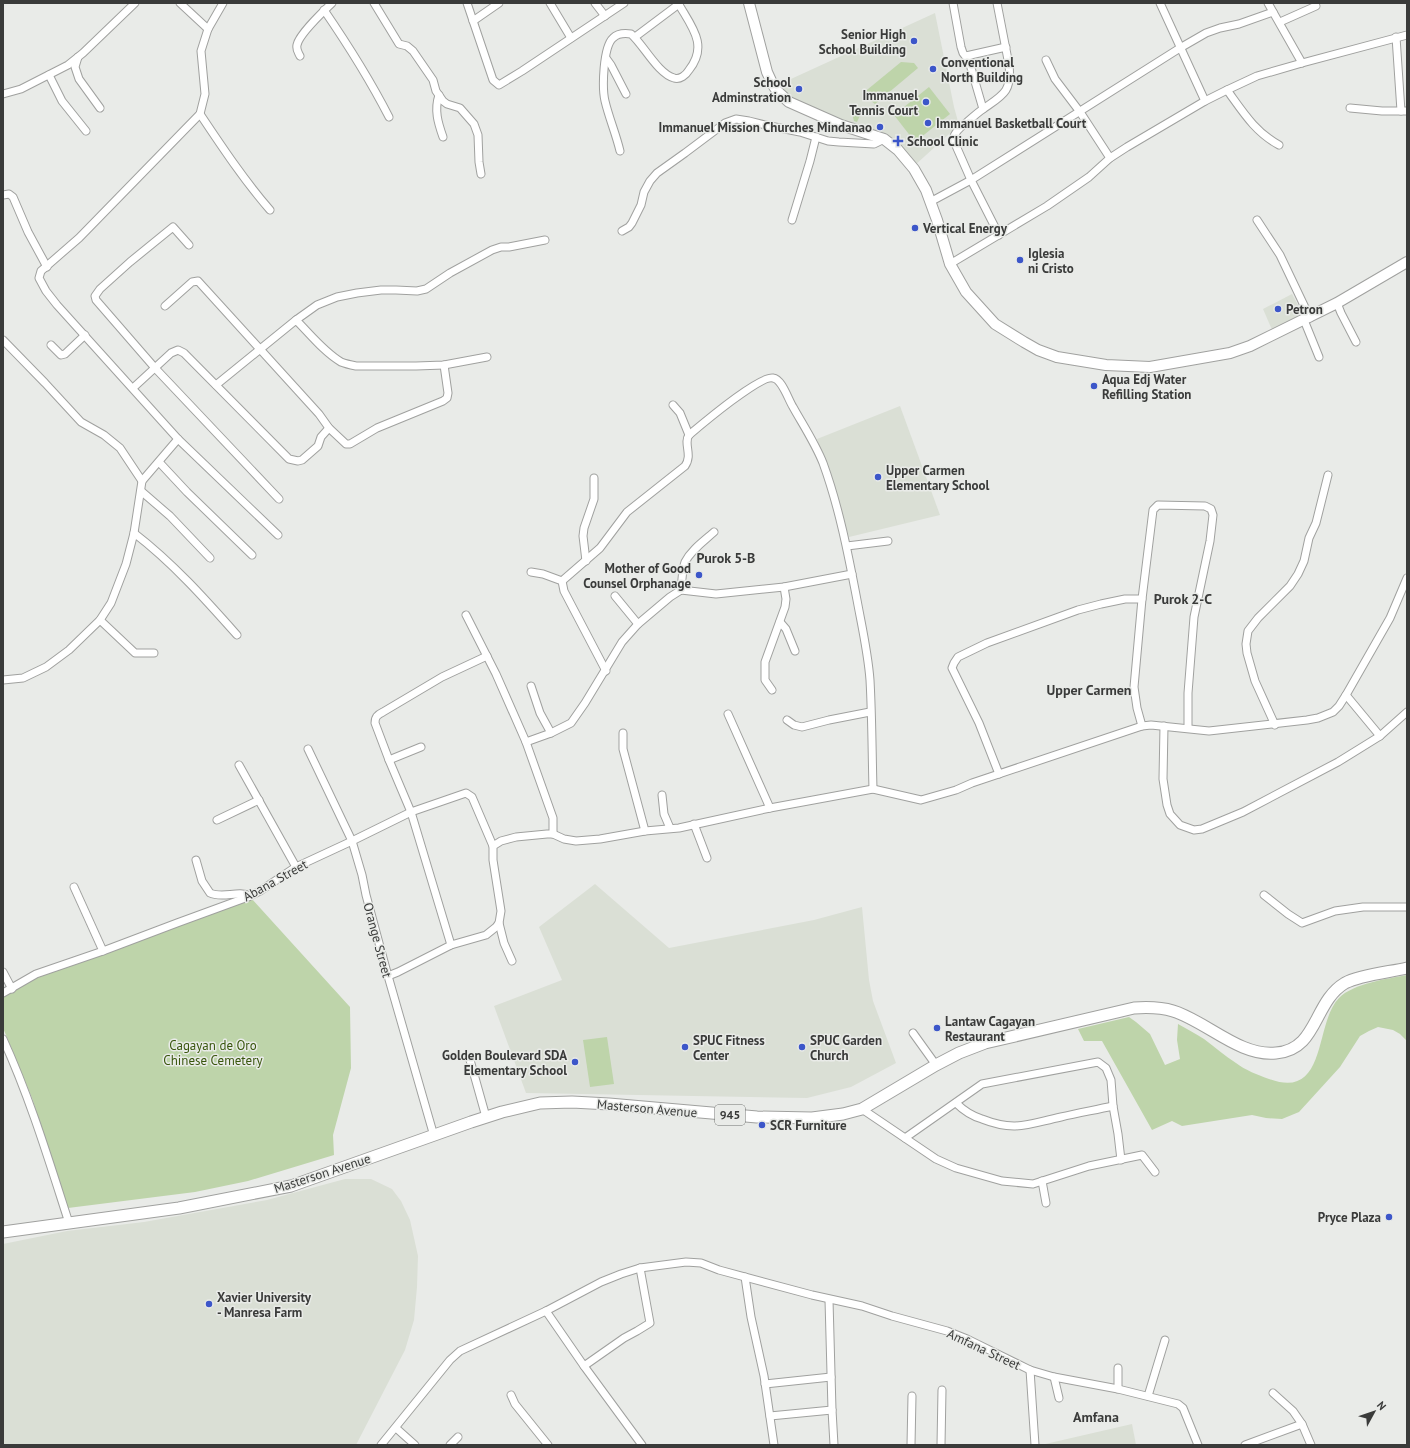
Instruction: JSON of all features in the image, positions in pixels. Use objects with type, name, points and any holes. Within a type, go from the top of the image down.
[{"type":"main road","points":[[749,3],[767,72],[773,85],[789,102],[826,119],[858,131],[884,138],[898,150],[914,169],[926,190],[950,264],[966,292],[995,324],[1038,350],[1057,357],[1106,365],[1150,368],[1230,353],[1250,346],[1338,304],[1407,262]]},
{"type":"main road","name":"Masterson Avenue","points":[[3,1232],[179,1208],[291,1186],[486,1117],[540,1103],[572,1102],[757,1118],[825,1117],[843,1114],[862,1109],[936,1065],[985,1042],[1134,1008],[1159,1007],[1173,1011],[1234,1043],[1260,1053],[1275,1054],[1285,1052],[1302,1043],[1328,998],[1346,983],[1357,978],[1407,968]]},
{"type":"street","points":[[3,94],[21,89],[49,75],[78,57],[135,3]]},
{"type":"street","points":[[180,3],[208,29]]},
{"type":"street","points":[[223,3],[208,29],[201,51],[205,94],[200,114],[80,238],[39,274],[40,282],[57,305],[178,439],[278,535]]},
{"type":"street","points":[[300,56],[297,51],[298,42],[303,33],[332,3]]},
{"type":"street","points":[[374,3],[399,44],[408,46],[413,51],[433,80],[436,91],[447,104],[460,108],[474,124],[478,135],[478,162],[481,174]]},
{"type":"street","points":[[467,3],[493,80],[499,85],[624,3]]},
{"type":"street","points":[[473,21],[499,3]]},
{"type":"street","points":[[550,3],[571,38]]},
{"type":"street","points":[[595,3],[605,16]]},
{"type":"street","points":[[953,3],[961,47],[963,53],[969,61],[983,109]]},
{"type":"street","points":[[998,3],[1010,73],[1008,87],[1000,98],[983,109],[958,130],[954,134],[953,139],[971,180],[999,235]]},
{"type":"street","points":[[1160,3],[1205,101]]},
{"type":"street","points":[[1268,3],[1302,63]]},
{"type":"street","points":[[620,152],[605,102],[603,90],[608,46],[614,37],[619,34],[631,34],[662,70],[673,78],[681,78],[686,74],[694,63],[698,53],[697,35],[679,4],[635,37]]},
{"type":"street","points":[[1280,22],[1316,6]]},
{"type":"street","points":[[324,10],[344,38],[366,74],[389,117]]},
{"type":"street","points":[[930,202],[971,180],[1206,33],[1220,28],[1240,24],[1273,12]]},
{"type":"street","points":[[950,264],[999,235],[1089,177],[1110,158],[1127,147],[1205,101],[1257,76],[1407,35]]},
{"type":"street","points":[[1350,108],[1382,111],[1404,111],[1396,38]]},
{"type":"street","points":[[966,56],[1006,47]]},
{"type":"street","points":[[78,57],[75,67],[79,79],[100,108]]},
{"type":"street","points":[[606,58],[626,94]]},
{"type":"street","points":[[1046,60],[1055,79],[1080,112],[1110,158]]},
{"type":"street","points":[[49,75],[62,101],[86,131]]},
{"type":"street","points":[[1227,90],[1252,126],[1279,145]]},
{"type":"street","points":[[440,95],[437,102],[437,117],[443,137]]},
{"type":"street","points":[[200,114],[229,158],[270,210]]},
{"type":"street","points":[[622,231],[629,228],[641,205],[644,192],[650,181],[657,173],[725,122],[736,119],[749,121],[800,132],[828,141],[870,144],[876,143],[884,138]]},
{"type":"street","points":[[792,220],[816,137]]},
{"type":"street","points":[[3,195],[9,194],[12,197],[28,232],[48,267]]},
{"type":"street","points":[[1257,220],[1280,255],[1307,319],[1319,357]]},
{"type":"street","points":[[189,245],[173,227],[100,289],[95,296],[96,300],[103,310],[155,368],[279,499]]},
{"type":"street","points":[[216,385],[259,349],[317,305],[337,297],[357,293],[381,290],[417,291],[426,289],[450,273],[492,250],[501,247],[509,247],[545,240]]},
{"type":"street","points":[[165,306],[192,282],[198,281],[319,414],[329,428],[344,443],[348,444],[377,428],[447,398],[448,393],[444,365]]},
{"type":"street","points":[[1338,304],[1356,342]]},
{"type":"street","points":[[296,320],[322,347],[341,362],[356,366],[444,365],[486,357]]},
{"type":"street","points":[[51,345],[61,355],[65,354],[85,335]]},
{"type":"street","points":[[3,340],[81,422],[104,434],[120,448],[142,481]]},
{"type":"street","points":[[133,388],[171,352],[178,350],[184,353],[290,459],[294,461],[302,460],[318,446],[321,437],[329,428]]},
{"type":"street","points":[[562,581],[600,548],[627,512],[685,466],[688,462],[689,455],[687,438],[690,435],[734,399],[750,388],[771,377],[776,378],[780,381],[813,442],[822,462],[840,516],[847,546],[870,680],[873,789]]},
{"type":"street","points":[[673,405],[680,413],[690,435]]},
{"type":"street","points":[[3,680],[23,678],[46,667],[69,650],[100,620],[110,602],[126,564],[134,534],[142,481],[178,439]]},
{"type":"street","points":[[159,462],[191,497],[252,555]]},
{"type":"street","points":[[1275,725],[1256,680],[1247,653],[1246,638],[1248,631],[1258,618],[1290,586],[1298,574],[1304,561],[1309,538],[1316,523],[1328,474]]},
{"type":"street","points":[[586,561],[583,536],[584,528],[594,499],[594,478]]},
{"type":"street","points":[[141,491],[170,516],[210,558]]},
{"type":"street","points":[[1142,726],[1137,708],[1134,687],[1152,514],[1154,508],[1158,505],[1208,507],[1211,509],[1213,515],[1210,541],[1194,617],[1188,694],[1188,728]]},
{"type":"street","points":[[682,590],[683,569],[686,561],[695,549],[714,532]]},
{"type":"street","points":[[134,534],[165,559],[237,635]]},
{"type":"street","points":[[847,546],[888,541]]},
{"type":"street","points":[[531,572],[544,574],[562,581]]},
{"type":"street","points":[[526,742],[551,733],[571,723],[586,703],[622,642],[638,624],[670,596],[682,590],[716,594],[784,587],[852,574]]},
{"type":"street","points":[[512,960],[504,943],[499,923],[501,911],[493,860],[493,846],[501,841],[516,837],[554,834],[564,839],[587,841],[694,824],[873,789],[903,794],[921,800],[956,790],[972,783],[1142,726],[1164,726],[1209,731],[1275,725],[1325,716],[1333,712],[1339,706],[1346,695],[1390,618],[1407,578]]},
{"type":"street","points":[[562,581],[564,590],[606,671]]},
{"type":"street","points":[[772,690],[766,680],[765,662],[780,622],[786,599],[784,587]]},
{"type":"street","points":[[615,596],[638,624]]},
{"type":"street","points":[[999,774],[979,723],[952,668],[958,657],[987,643],[1078,610],[1107,603],[1142,599]]},
{"type":"street","points":[[466,615],[487,656],[526,742],[553,818],[554,834]]},
{"type":"street","points":[[100,620],[135,653],[154,653]]},
{"type":"street","points":[[780,622],[786,630],[795,651]]},
{"type":"street","points":[[451,945],[411,812],[389,760],[375,723],[375,719],[377,715],[442,677],[487,656]]},
{"type":"street","points":[[531,686],[540,713],[551,733]]},
{"type":"street","points":[[1346,695],[1380,736]]},
{"type":"street","points":[[787,720],[794,725],[802,727],[870,712]]},
{"type":"street","points":[[1164,726],[1162,780],[1167,805],[1170,814],[1180,825],[1194,830],[1202,829],[1243,812],[1338,762],[1380,736],[1407,712]]},
{"type":"street","points":[[728,714],[770,808]]},
{"type":"street","points":[[623,733],[623,749],[645,831]]},
{"type":"street","points":[[389,760],[421,747]]},
{"type":"street","name":"Orange Street","points":[[308,749],[352,841],[388,976],[434,1136]]},
{"type":"street","points":[[239,765],[296,867]]},
{"type":"street","name":"Abana Street","points":[[3,993],[36,974],[103,951],[250,896],[296,867],[411,812],[452,797],[466,793],[470,794],[493,846]]},
{"type":"street","points":[[662,794],[664,814],[670,828]]},
{"type":"street","points":[[217,820],[259,800]]},
{"type":"street","points":[[694,824],[707,858]]},
{"type":"street","points":[[196,860],[202,881],[210,893],[224,896],[242,893],[250,896]]},
{"type":"street","points":[[74,887],[103,951]]},
{"type":"street","points":[[1264,895],[1302,923],[1335,911],[1363,907],[1407,907]]},
{"type":"street","points":[[388,976],[451,945],[486,934],[493,930],[499,923]]},
{"type":"street","points":[[3,972],[12,989]]},
{"type":"street","points":[[913,1033],[936,1065]]},
{"type":"street","points":[[3,1039],[22,1084],[69,1223]]},
{"type":"street","points":[[470,1060],[486,1117]]},
{"type":"street","points":[[905,1138],[982,1084],[1098,1062],[1106,1068],[1111,1080],[1113,1106],[1121,1160]]},
{"type":"street","points":[[956,1103],[970,1114],[997,1125],[1004,1126],[1025,1125],[1072,1110],[1113,1106]]},
{"type":"street","points":[[862,1109],[936,1159],[980,1176],[1014,1183],[1033,1184],[1089,1166],[1142,1155],[1155,1172]]},
{"type":"street","points":[[1042,1182],[1046,1203]]},
{"type":"street","name":"Amfana Street","points":[[381,1445],[450,1360],[460,1351],[546,1311],[601,1282],[621,1274],[640,1268],[686,1262],[701,1263],[745,1277],[829,1300],[862,1306],[947,1331],[967,1339],[1030,1370],[1054,1377],[1118,1388],[1178,1404],[1183,1408],[1198,1445]]},
{"type":"street","points":[[584,1366],[624,1338],[650,1323],[640,1268]]},
{"type":"street","points":[[745,1277],[751,1317],[765,1384],[774,1445]]},
{"type":"street","points":[[829,1300],[834,1445]]},
{"type":"street","points":[[546,1311],[642,1445]]},
{"type":"street","points":[[1148,1396],[1165,1340]]},
{"type":"street","points":[[1118,1368],[1118,1388]]},
{"type":"street","points":[[1030,1370],[1035,1445]]},
{"type":"street","points":[[765,1384],[831,1377]]},
{"type":"street","points":[[1054,1377],[1059,1398]]},
{"type":"street","points":[[941,1445],[942,1390]]},
{"type":"street","points":[[1273,1393],[1293,1410],[1302,1424],[1311,1445]]},
{"type":"street","points":[[511,1395],[515,1404],[548,1445]]},
{"type":"street","points":[[911,1445],[912,1396]]},
{"type":"street","points":[[770,1416],[832,1410]]},
{"type":"street","points":[[1245,1445],[1264,1442],[1302,1424]]},
{"type":"street","points":[[396,1428],[415,1445]]},
{"type":"street","points":[[450,1445],[458,1437]]},
{"type":"shaded area","points":[[935,13],[959,125],[914,166],[882,138],[801,107],[783,93],[780,84]]},
{"type":"shaded area","points":[[1292,294],[1304,316],[1273,332],[1263,309]]},
{"type":"shaded area","name":"Upper Carmen Elementary School","points":[[900,406],[940,515],[849,537],[817,439]]},
{"type":"shaded area","points":[[595,884],[669,948],[814,920],[862,907],[869,980],[873,1001],[896,1063],[851,1087],[807,1098],[526,1093],[494,1006],[562,980],[539,927]]},
{"type":"shaded area","name":"Xavier University - Manresa Farm","points":[[345,1179],[371,1179],[392,1189],[401,1201],[410,1220],[418,1256],[414,1320],[405,1350],[356,1445],[3,1445],[3,1244],[67,1231],[144,1222],[267,1200]]},
{"type":"shaded area","points":[[1132,1424],[1136,1445],[1041,1445]]},
{"type":"green space","points":[[901,62],[914,63],[918,68],[875,104],[862,94]]},
{"type":"green space","points":[[929,87],[950,114],[915,142],[894,115]]},
{"type":"green space","points":[[858,107],[863,109],[857,122],[854,121],[853,117]]},
{"type":"green space","name":"Cagayan de Oro Chinese Cemetery","points":[[252,899],[350,1007],[351,1068],[333,1135],[334,1155],[248,1181],[195,1192],[68,1208],[32,1098],[3,1028],[3,995],[37,975]]},
{"type":"green space","points":[[1407,975],[1407,1041],[1393,1030],[1378,1027],[1360,1036],[1340,1067],[1299,1112],[1282,1119],[1252,1115],[1182,1126],[1172,1121],[1152,1130],[1102,1041],[1084,1041],[1078,1029],[1129,1017],[1150,1034],[1165,1065],[1180,1059],[1177,1040],[1178,1024],[1204,1039],[1247,1070],[1269,1079],[1288,1083],[1301,1079],[1310,1070],[1317,1056],[1331,1010],[1339,998],[1345,993],[1362,985]]},
{"type":"green space","points":[[607,1037],[614,1084],[590,1087],[583,1040]]},
{"type":"place","name":"Senior High School Building","points":[[914,41]]},
{"type":"place","name":"Conventional North Building","points":[[933,69]]},
{"type":"place","name":"School Adminstration","points":[[799,89]]},
{"type":"place","name":"Immanuel Tennis Court","points":[[926,102]]},
{"type":"place","name":"Immanuel Basketball Court","points":[[928,123]]},
{"type":"place","name":"Immanuel Mission Churches Mindanao","points":[[880,127]]},
{"type":"place","name":"School Clinic","points":[[898,141]]},
{"type":"place","name":"Vertical Energy","points":[[915,228]]},
{"type":"place","name":"Iglesia ni Cristo","points":[[1020,260]]},
{"type":"place","name":"Petron","points":[[1278,309]]},
{"type":"place","name":"Aqua Edj Water Refilling Station","points":[[1094,386]]},
{"type":"place","name":"Upper Carmen Elementary School","points":[[878,477]]},
{"type":"place","name":"Mother of Good Counsel Orphanage","points":[[699,575]]},
{"type":"place","name":"Lantaw Cagayan Restaurant","points":[[937,1028]]},
{"type":"place","name":"SPUC Fitness Center","points":[[685,1047]]},
{"type":"place","name":"SPUC Garden Church","points":[[802,1047]]},
{"type":"place","name":"Golden Boulevard SDA Elementary School","points":[[575,1062]]},
{"type":"place","name":"SCR Furniture","points":[[762,1125]]},
{"type":"place","name":"Pryce Plaza","points":[[1389,1217]]},
{"type":"place","name":"Xavier University - Manresa Farm","points":[[209,1304]]},
{"type":"district","name":"Purok 5-B","points":[[726,558]]},
{"type":"district","name":"Purok 2-C","points":[[1183,599]]},
{"type":"district","name":"Upper Carmen","points":[[1089,690]]},
{"type":"district","name":"Amfana","points":[[1096,1417]]}]
